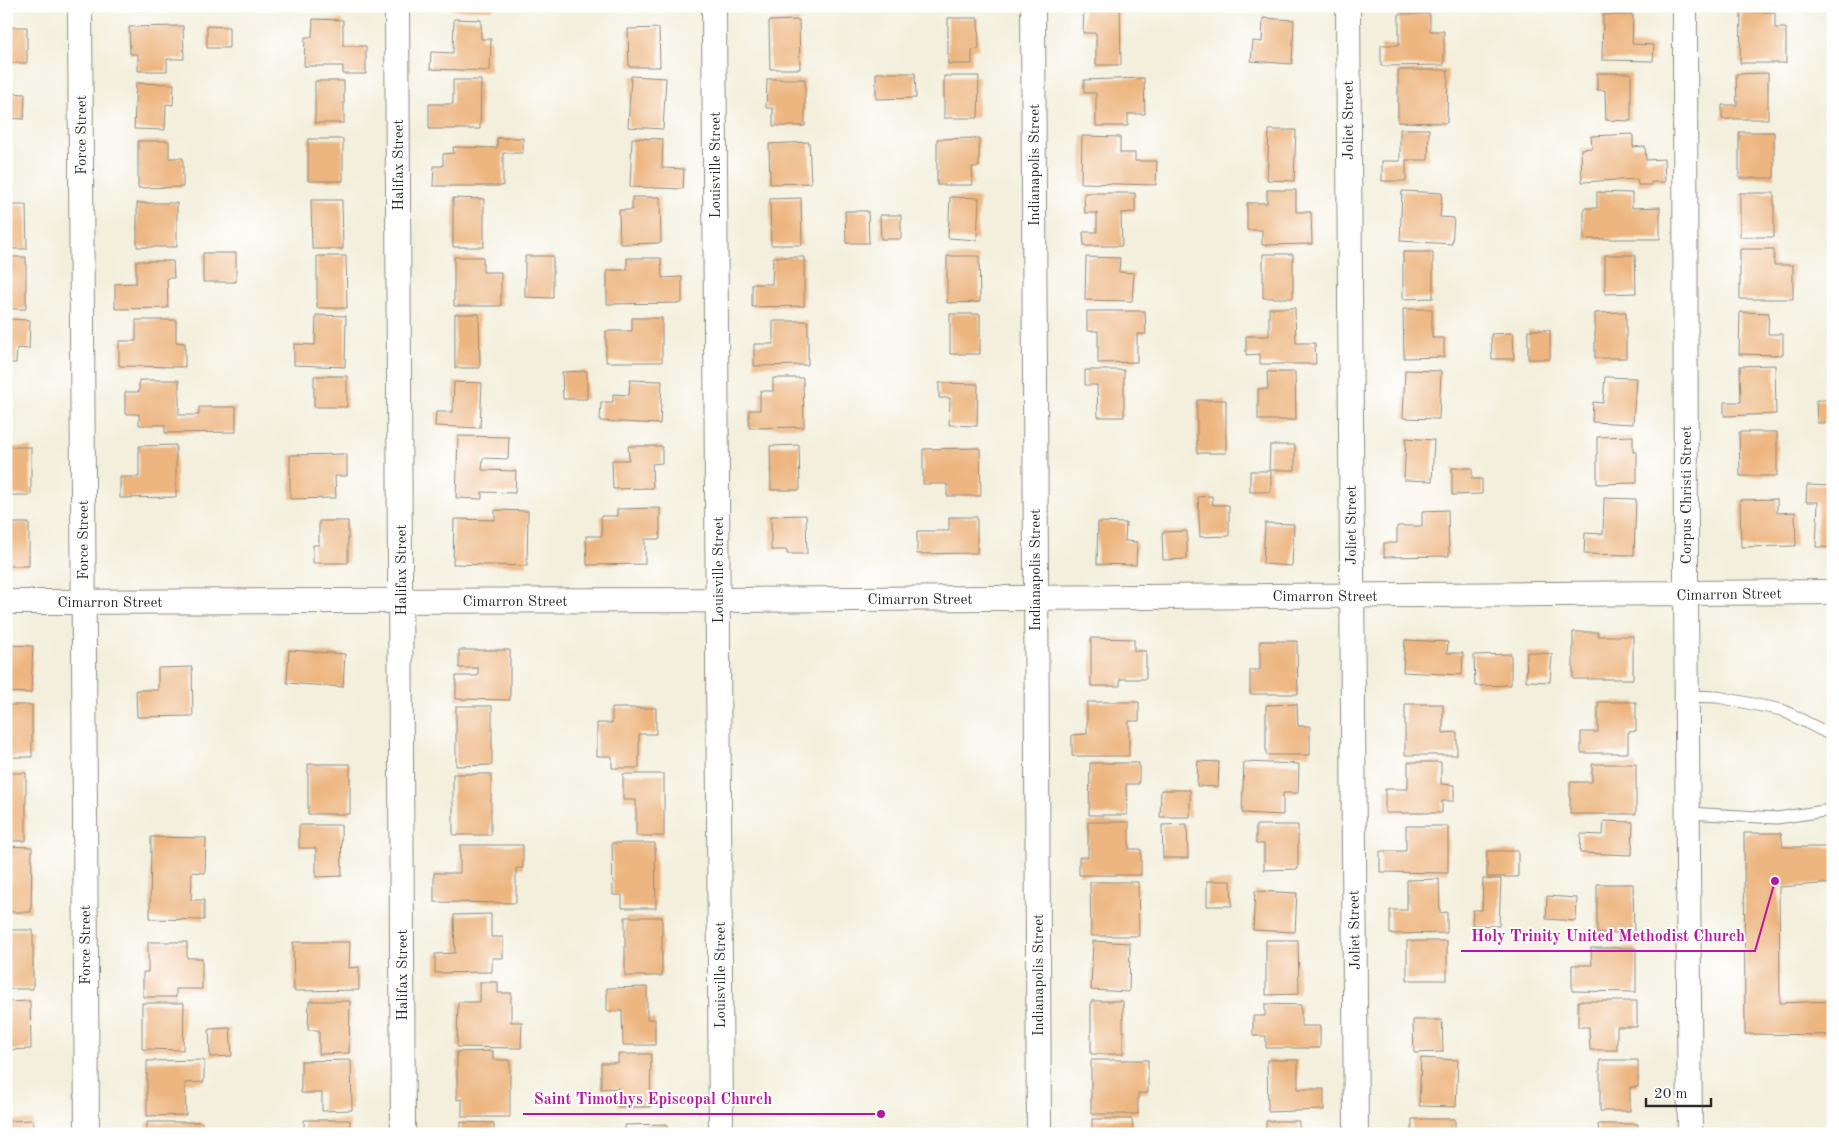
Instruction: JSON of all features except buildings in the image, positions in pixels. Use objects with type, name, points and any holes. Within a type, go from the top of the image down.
[{"type":"street","name":"Force Street","points":[[80,6],[87,1134]]},
{"type":"street","name":"Halifax Street","points":[[397,6],[403,1134]]},
{"type":"street","name":"Louisville Street","points":[[714,6],[721,1134]]},
{"type":"street","name":"Indianapolis Street","points":[[1033,6],[1039,1134]]},
{"type":"street","name":"Joliet Street","points":[[1348,6],[1356,1134]]},
{"type":"street","name":"Corpus Christi Street","points":[[1686,6],[1686,594],[1690,1134]]},
{"type":"street","name":"Cimarron Street","points":[[6,602],[719,600],[1833,592]]},
{"type":"lane","points":[[1687,696],[1718,697],[1782,710],[1833,736]]},
{"type":"lane","points":[[1688,814],[1777,818],[1830,810],[1833,804]]},
{"type":"place","name":"Holy Trinity United Methodist Church","points":[[1775,881]]},
{"type":"place","name":"Saint Timothys Episcopal Church","points":[[881,1114]]}]
